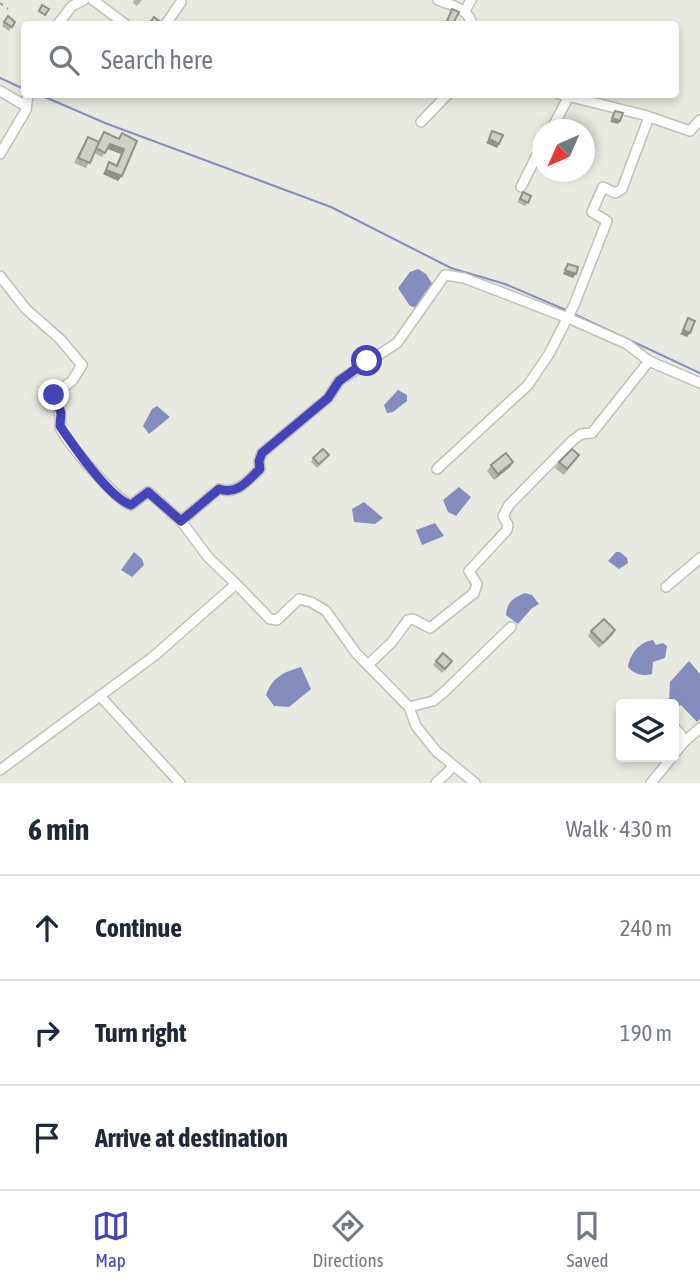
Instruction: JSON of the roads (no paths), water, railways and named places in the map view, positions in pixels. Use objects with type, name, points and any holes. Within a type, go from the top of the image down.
[{"type":"street","points":[[60,21],[72,6],[85,0]]},
{"type":"street","points":[[93,0],[121,21]]},
{"type":"street","points":[[438,0],[465,11],[471,21]]},
{"type":"street","points":[[465,11],[471,0]]},
{"type":"street","points":[[168,21],[181,2]]},
{"type":"street","points":[[0,92],[26,106]]},
{"type":"street","points":[[0,154],[26,110],[27,98]]},
{"type":"street","points":[[421,122],[444,98]]},
{"type":"street","points":[[555,119],[562,98]]},
{"type":"street","points":[[571,98],[649,117],[690,131],[700,120]]},
{"type":"street","points":[[437,469],[528,384],[557,341],[607,221],[592,212],[600,190],[603,187],[615,194],[622,189],[649,117]]},
{"type":"street","points":[[521,187],[532,165]]},
{"type":"street","points":[[181,521],[219,489],[229,492],[236,490],[260,469],[262,453],[328,398],[339,381],[397,343],[445,275],[464,278],[569,314],[626,344],[649,360],[700,383]]},
{"type":"street","points":[[0,276],[26,310],[60,340],[82,365],[72,381],[54,395],[61,413],[60,426],[104,484],[124,503],[131,505],[148,492],[181,521],[208,557],[270,619],[277,620],[299,599],[311,601],[326,611],[349,645],[409,708],[416,726],[436,751],[475,783]]},
{"type":"street","points":[[369,664],[392,642],[408,620],[412,619],[430,628],[474,593],[477,584],[469,571],[507,530],[508,525],[503,516],[509,505],[572,441],[581,434],[592,433],[603,422],[649,360]]},
{"type":"street","points":[[666,587],[700,558]]},
{"type":"street","points":[[0,770],[181,633],[236,584]]},
{"type":"street","points":[[409,708],[433,701],[511,627]]},
{"type":"street","points":[[100,696],[180,783]]},
{"type":"street","points":[[679,748],[700,728]]},
{"type":"street","points":[[679,733],[684,742]]},
{"type":"street","points":[[651,783],[668,762]]},
{"type":"street","points":[[436,783],[453,766]]},
{"type":"water","points":[[418,269],[426,274],[433,285],[425,292],[418,308],[410,306],[398,288],[410,272]]},
{"type":"water","points":[[398,390],[407,395],[407,401],[393,412],[387,413],[384,405]]},
{"type":"water","points":[[157,406],[170,417],[149,434],[143,426],[152,409]]},
{"type":"water","points":[[459,487],[471,497],[456,516],[448,512],[443,500]]},
{"type":"water","points":[[364,502],[383,518],[375,524],[354,522],[352,509]]},
{"type":"water","points":[[435,523],[444,536],[422,545],[416,530]]},
{"type":"water","points":[[134,552],[144,565],[132,577],[121,570]]},
{"type":"water","points":[[616,552],[627,558],[628,563],[619,569],[608,561]]},
{"type":"water","points":[[525,593],[532,595],[539,604],[518,624],[506,615],[511,601]]},
{"type":"water","points":[[653,640],[656,645],[663,643],[667,646],[665,658],[653,662],[652,674],[633,672],[628,667],[633,653],[643,643]]},
{"type":"water","points":[[689,661],[700,674],[700,719],[697,722],[679,706],[679,699],[669,699],[670,682]]},
{"type":"water","points":[[301,667],[311,689],[289,707],[274,706],[266,695],[272,684],[284,673]]},
{"type":"waterway","points":[[0,78],[21,88]]},
{"type":"waterway","points":[[47,98],[105,123],[331,207],[451,268],[505,284],[566,310]]},
{"type":"waterway","points":[[574,314],[700,373]]}]
